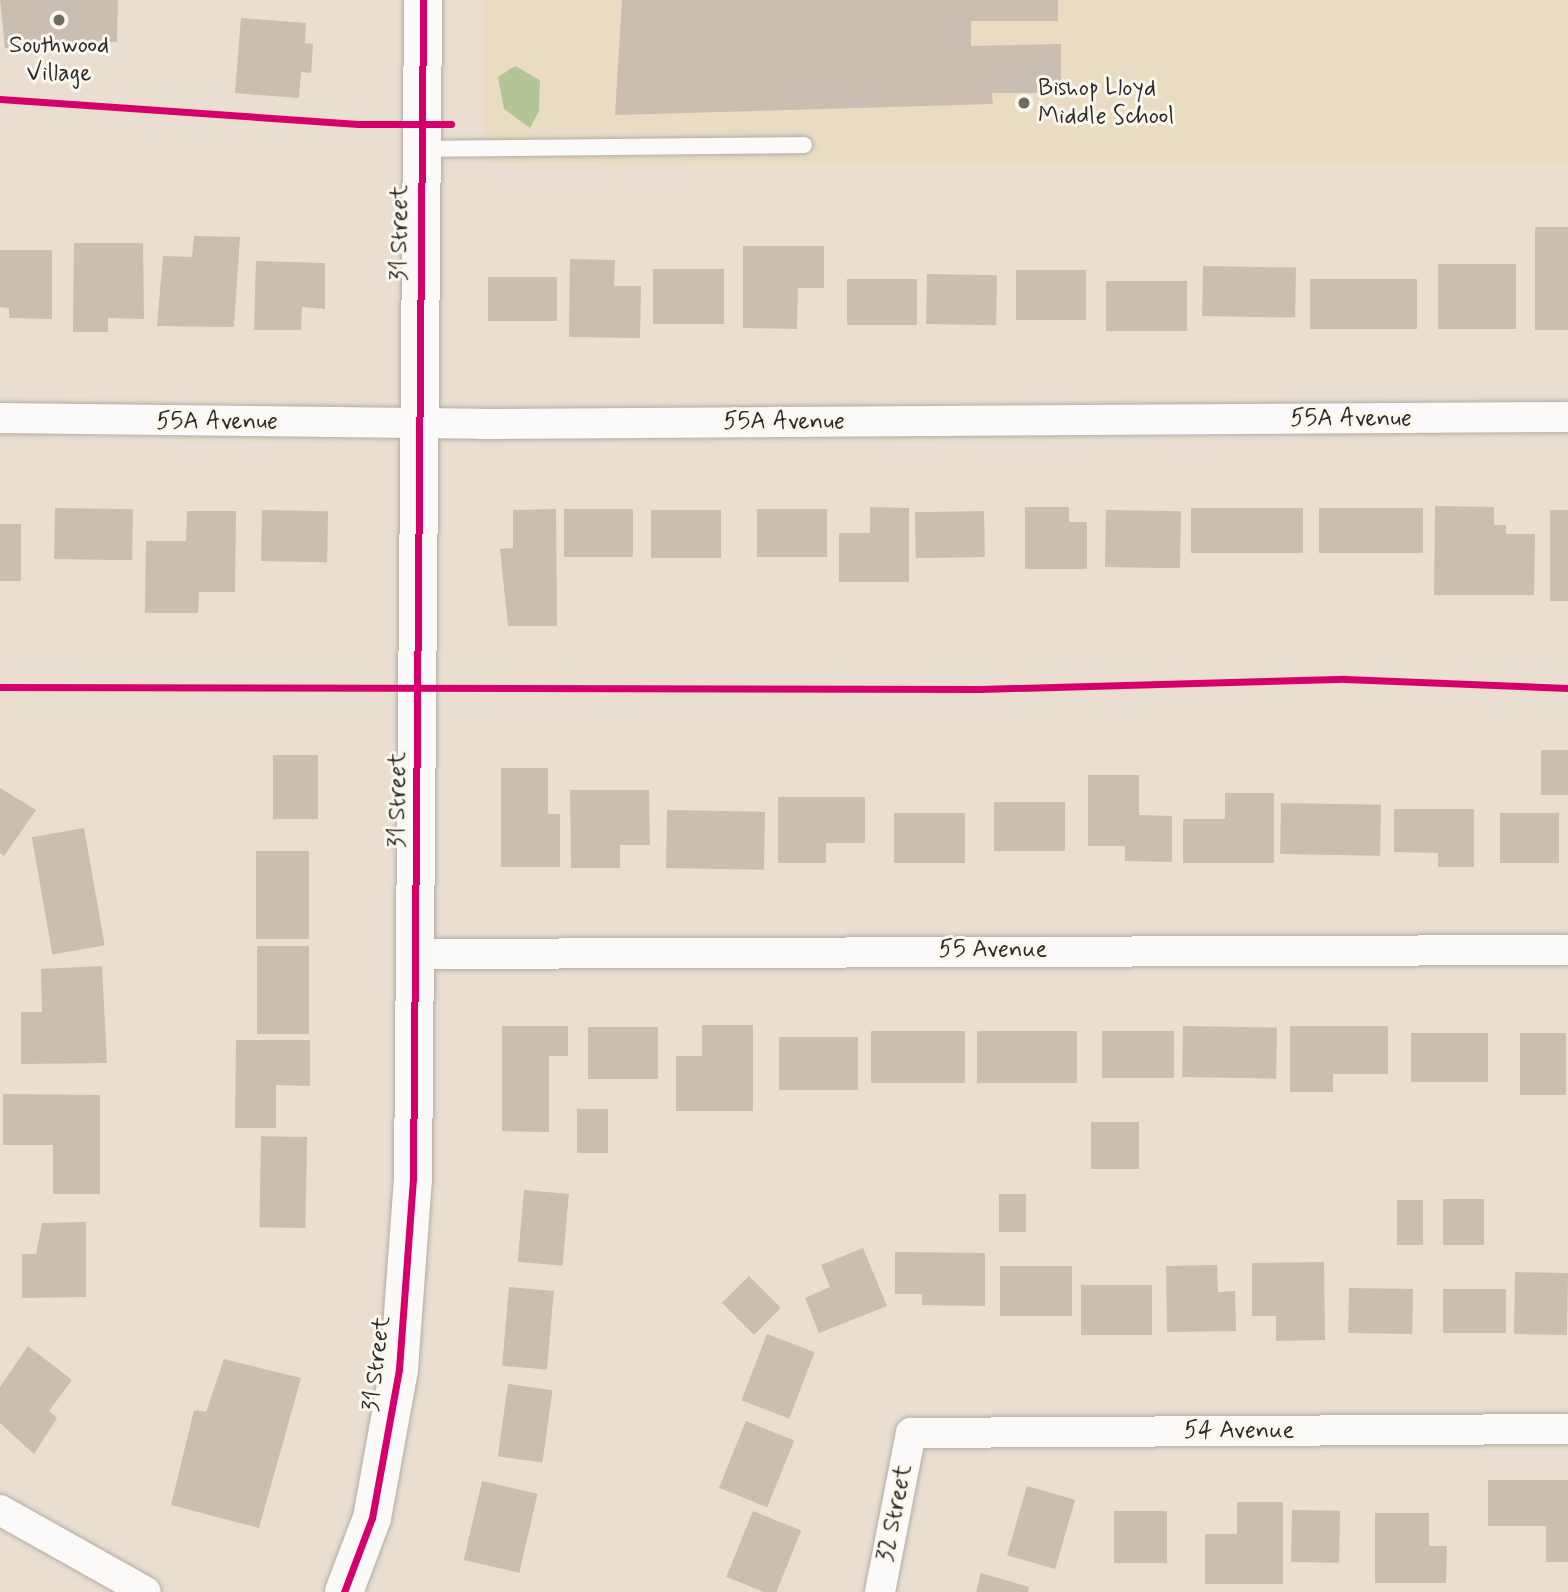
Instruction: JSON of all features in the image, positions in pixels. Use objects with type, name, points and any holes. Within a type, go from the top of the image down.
[{"type":"street","name":"31 Street","points":[[344,1592],[372,1518],[399,1369],[413,1179],[417,954],[419,149],[423,0]]},
{"type":"street","name":"55A Avenue","points":[[0,418],[417,424],[1568,417]]},
{"type":"street","name":"55 Avenue","points":[[417,954],[1568,950]]},
{"type":"street","name":"54 Avenue","points":[[911,1433],[1568,1429]]},
{"type":"street","name":"32 Street","points":[[880,1592],[911,1433]]},
{"type":"street","points":[[0,1510],[146,1592]]},
{"type":"lane","points":[[419,149],[804,145]]},
{"type":"shaded area","name":"Bishop Lloyd Middle School","points":[[484,0],[1568,0],[1568,163],[484,163]]},
{"type":"green space","points":[[515,66],[540,80],[539,111],[530,128],[504,109],[498,77]]},
{"type":"building","name":"Southwood Village","points":[[0,0],[118,0],[117,42],[100,42],[99,51],[5,48]]},
{"type":"building","points":[[622,0],[1058,0],[1058,21],[971,21],[971,46],[1061,44],[1061,93],[992,93],[993,104],[615,115]]},
{"type":"building","points":[[241,18],[306,23],[305,43],[313,44],[311,73],[301,72],[299,98],[235,93]]},
{"type":"building","points":[[1535,227],[1568,227],[1568,330],[1535,330]]},
{"type":"building","points":[[194,236],[240,237],[234,327],[157,326],[163,256],[192,257]]},
{"type":"building","points":[[74,243],[143,243],[144,319],[108,318],[108,332],[73,332]]},
{"type":"building","points":[[743,246],[824,246],[824,288],[798,288],[797,329],[743,328]]},
{"type":"building","points":[[0,250],[52,250],[52,319],[9,318],[9,308],[0,307]]},
{"type":"building","points":[[570,259],[615,260],[614,286],[641,286],[640,338],[569,337]]},
{"type":"building","points":[[256,261],[325,263],[325,309],[302,307],[301,330],[254,330]]},
{"type":"building","points":[[1438,264],[1516,264],[1516,329],[1438,329]]},
{"type":"building","points":[[1203,266],[1296,268],[1295,318],[1202,316]]},
{"type":"building","points":[[653,269],[724,269],[724,324],[653,324]]},
{"type":"building","points":[[1016,270],[1086,270],[1086,320],[1016,320]]},
{"type":"building","points":[[927,274],[997,275],[996,325],[926,324]]},
{"type":"building","points":[[488,277],[557,277],[557,321],[488,321]]},
{"type":"building","points":[[847,279],[917,279],[917,325],[847,325]]},
{"type":"building","points":[[1310,279],[1417,279],[1417,329],[1310,329]]},
{"type":"building","points":[[1106,281],[1187,281],[1187,331],[1106,331]]},
{"type":"building","points":[[1435,506],[1494,507],[1494,525],[1506,525],[1506,534],[1535,534],[1534,595],[1434,595]]},
{"type":"building","points":[[870,507],[909,508],[909,582],[839,582],[839,533],[870,533]]},
{"type":"building","points":[[1025,507],[1069,507],[1069,522],[1087,522],[1087,569],[1025,569]]},
{"type":"building","points":[[55,508],[133,509],[132,560],[54,559]]},
{"type":"building","points":[[1191,508],[1303,508],[1303,553],[1191,553]]},
{"type":"building","points":[[1319,508],[1423,508],[1423,553],[1319,553]]},
{"type":"building","points":[[556,509],[557,626],[508,626],[500,549],[513,548],[513,510]]},
{"type":"building","points":[[564,509],[633,509],[633,557],[564,557]]},
{"type":"building","points":[[757,509],[827,509],[827,557],[757,557]]},
{"type":"building","points":[[262,510],[328,511],[327,562],[261,561]]},
{"type":"building","points":[[651,510],[721,510],[721,558],[651,558]]},
{"type":"building","points":[[1106,510],[1181,511],[1180,568],[1105,567]]},
{"type":"building","points":[[1550,510],[1568,510],[1568,601],[1550,601]]},
{"type":"building","points":[[187,511],[236,511],[235,592],[199,592],[198,613],[145,613],[146,541],[186,541]]},
{"type":"building","points":[[984,511],[985,557],[916,558],[915,512]]},
{"type":"building","points":[[0,524],[21,524],[21,581],[0,581]]},
{"type":"building","points":[[1541,750],[1568,750],[1568,795],[1541,795]]},
{"type":"building","points":[[273,755],[318,755],[318,819],[273,819]]},
{"type":"building","points":[[501,768],[548,768],[548,814],[560,814],[560,867],[501,867]]},
{"type":"building","points":[[1088,775],[1139,775],[1139,815],[1172,816],[1172,862],[1125,861],[1125,846],[1088,846]]},
{"type":"building","points":[[0,788],[36,810],[4,856],[0,853]]},
{"type":"building","points":[[570,790],[649,790],[650,845],[620,845],[620,868],[571,868]]},
{"type":"building","points":[[1225,793],[1274,793],[1274,863],[1183,863],[1183,819],[1225,819]]},
{"type":"building","points":[[778,797],[865,797],[865,843],[826,843],[826,863],[778,863]]},
{"type":"building","points":[[994,802],[1065,802],[1065,851],[994,851]]},
{"type":"building","points":[[1281,803],[1381,805],[1380,856],[1280,854]]},
{"type":"building","points":[[1394,809],[1474,809],[1474,867],[1438,867],[1438,853],[1394,852]]},
{"type":"building","points":[[667,810],[765,812],[764,870],[666,868]]},
{"type":"building","points":[[894,813],[965,813],[965,863],[894,863]]},
{"type":"building","points":[[1500,813],[1559,813],[1559,863],[1500,863]]},
{"type":"building","points":[[84,828],[105,945],[52,954],[32,837]]},
{"type":"building","points":[[256,851],[309,851],[309,939],[256,939]]},
{"type":"building","points":[[257,946],[309,946],[309,1034],[257,1034]]},
{"type":"building","points":[[102,966],[107,1063],[21,1064],[21,1012],[42,1012],[41,969]]},
{"type":"building","points":[[702,1025],[753,1025],[753,1111],[676,1111],[676,1056],[702,1056]]},
{"type":"building","points":[[502,1026],[568,1026],[568,1056],[549,1056],[549,1132],[502,1131]]},
{"type":"building","points":[[1183,1026],[1277,1028],[1276,1079],[1182,1077]]},
{"type":"building","points":[[1290,1026],[1388,1026],[1388,1074],[1333,1074],[1333,1092],[1290,1092]]},
{"type":"building","points":[[588,1027],[658,1027],[658,1079],[588,1079]]},
{"type":"building","points":[[871,1031],[965,1031],[965,1083],[871,1083]]},
{"type":"building","points":[[977,1031],[1077,1031],[1077,1083],[977,1083]]},
{"type":"building","points":[[1102,1031],[1174,1031],[1174,1078],[1102,1078]]},
{"type":"building","points":[[1411,1033],[1488,1033],[1488,1082],[1411,1082]]},
{"type":"building","points":[[1520,1033],[1566,1033],[1566,1095],[1520,1095]]},
{"type":"building","points":[[779,1037],[858,1037],[858,1090],[779,1090]]},
{"type":"building","points":[[236,1040],[310,1040],[310,1086],[276,1085],[276,1128],[235,1128]]},
{"type":"building","points":[[3,1094],[100,1095],[100,1194],[53,1194],[53,1145],[3,1145]]},
{"type":"building","points":[[577,1109],[608,1109],[608,1153],[577,1153]]},
{"type":"building","points":[[1091,1122],[1139,1122],[1139,1169],[1091,1169]]},
{"type":"building","points":[[261,1136],[307,1137],[305,1228],[259,1227]]},
{"type":"building","points":[[524,1190],[569,1194],[563,1266],[518,1262]]},
{"type":"building","points":[[999,1194],[1026,1194],[1026,1232],[999,1232]]},
{"type":"building","points":[[1443,1199],[1484,1199],[1484,1245],[1443,1245]]},
{"type":"building","points":[[1397,1200],[1423,1200],[1423,1245],[1397,1245]]},
{"type":"building","points":[[86,1222],[86,1297],[22,1298],[22,1254],[36,1254],[42,1223]]},
{"type":"building","points":[[863,1248],[887,1306],[819,1333],[805,1298],[830,1287],[821,1265]]},
{"type":"building","points":[[895,1252],[985,1253],[985,1306],[922,1305],[922,1294],[895,1294]]},
{"type":"building","points":[[1324,1262],[1325,1340],[1276,1341],[1276,1316],[1252,1316],[1252,1263]]},
{"type":"building","points":[[1217,1265],[1218,1292],[1235,1291],[1236,1331],[1167,1332],[1166,1266]]},
{"type":"building","points":[[1000,1266],[1072,1266],[1072,1316],[1000,1316]]},
{"type":"building","points":[[1515,1272],[1568,1273],[1567,1335],[1514,1334]]},
{"type":"building","points":[[749,1276],[781,1308],[754,1335],[722,1303]]},
{"type":"building","points":[[1081,1285],[1152,1285],[1152,1335],[1081,1335]]},
{"type":"building","points":[[509,1287],[554,1291],[547,1370],[502,1366]]},
{"type":"building","points":[[1349,1288],[1413,1289],[1412,1334],[1348,1333]]},
{"type":"building","points":[[1443,1289],[1506,1289],[1506,1333],[1443,1333]]},
{"type":"building","points":[[767,1334],[815,1352],[789,1419],[742,1400]]},
{"type":"building","points":[[28,1346],[72,1380],[49,1411],[57,1418],[34,1454],[0,1423],[0,1387]]},
{"type":"building","points":[[224,1359],[301,1378],[259,1528],[171,1505],[194,1410],[206,1412]]},
{"type":"building","points":[[508,1384],[553,1390],[542,1463],[498,1456]]},
{"type":"building","points":[[746,1421],[794,1440],[767,1507],[719,1488]]},
{"type":"building","points":[[1488,1480],[1568,1480],[1568,1562],[1546,1562],[1546,1526],[1488,1526]]},
{"type":"building","points":[[482,1481],[538,1494],[519,1573],[464,1560]]},
{"type":"building","points":[[1027,1486],[1075,1500],[1055,1569],[1007,1555]]},
{"type":"building","points":[[1237,1502],[1283,1502],[1283,1584],[1205,1584],[1205,1534],[1237,1534]]},
{"type":"building","points":[[1292,1510],[1340,1511],[1339,1563],[1291,1562]]},
{"type":"building","points":[[753,1511],[801,1530],[776,1592],[764,1592],[726,1577]]},
{"type":"building","points":[[1114,1511],[1167,1511],[1167,1563],[1114,1563]]},
{"type":"building","points":[[1375,1513],[1429,1513],[1429,1546],[1447,1546],[1446,1583],[1375,1583]]},
{"type":"building","points":[[981,1573],[1029,1587],[1028,1592],[976,1592]]},
{"type":"cycle path","points":[[344,1592],[372,1518],[399,1369],[413,1179],[423,0]]},
{"type":"cycle path","points":[[0,99],[358,124],[451,124]]},
{"type":"cycle path","points":[[0,687],[980,689],[1345,679],[1568,688]]},
{"type":"place","name":"Southwood Village","points":[[59,20]]},
{"type":"place","name":"Bishop Lloyd Middle School","points":[[1024,103]]}]
